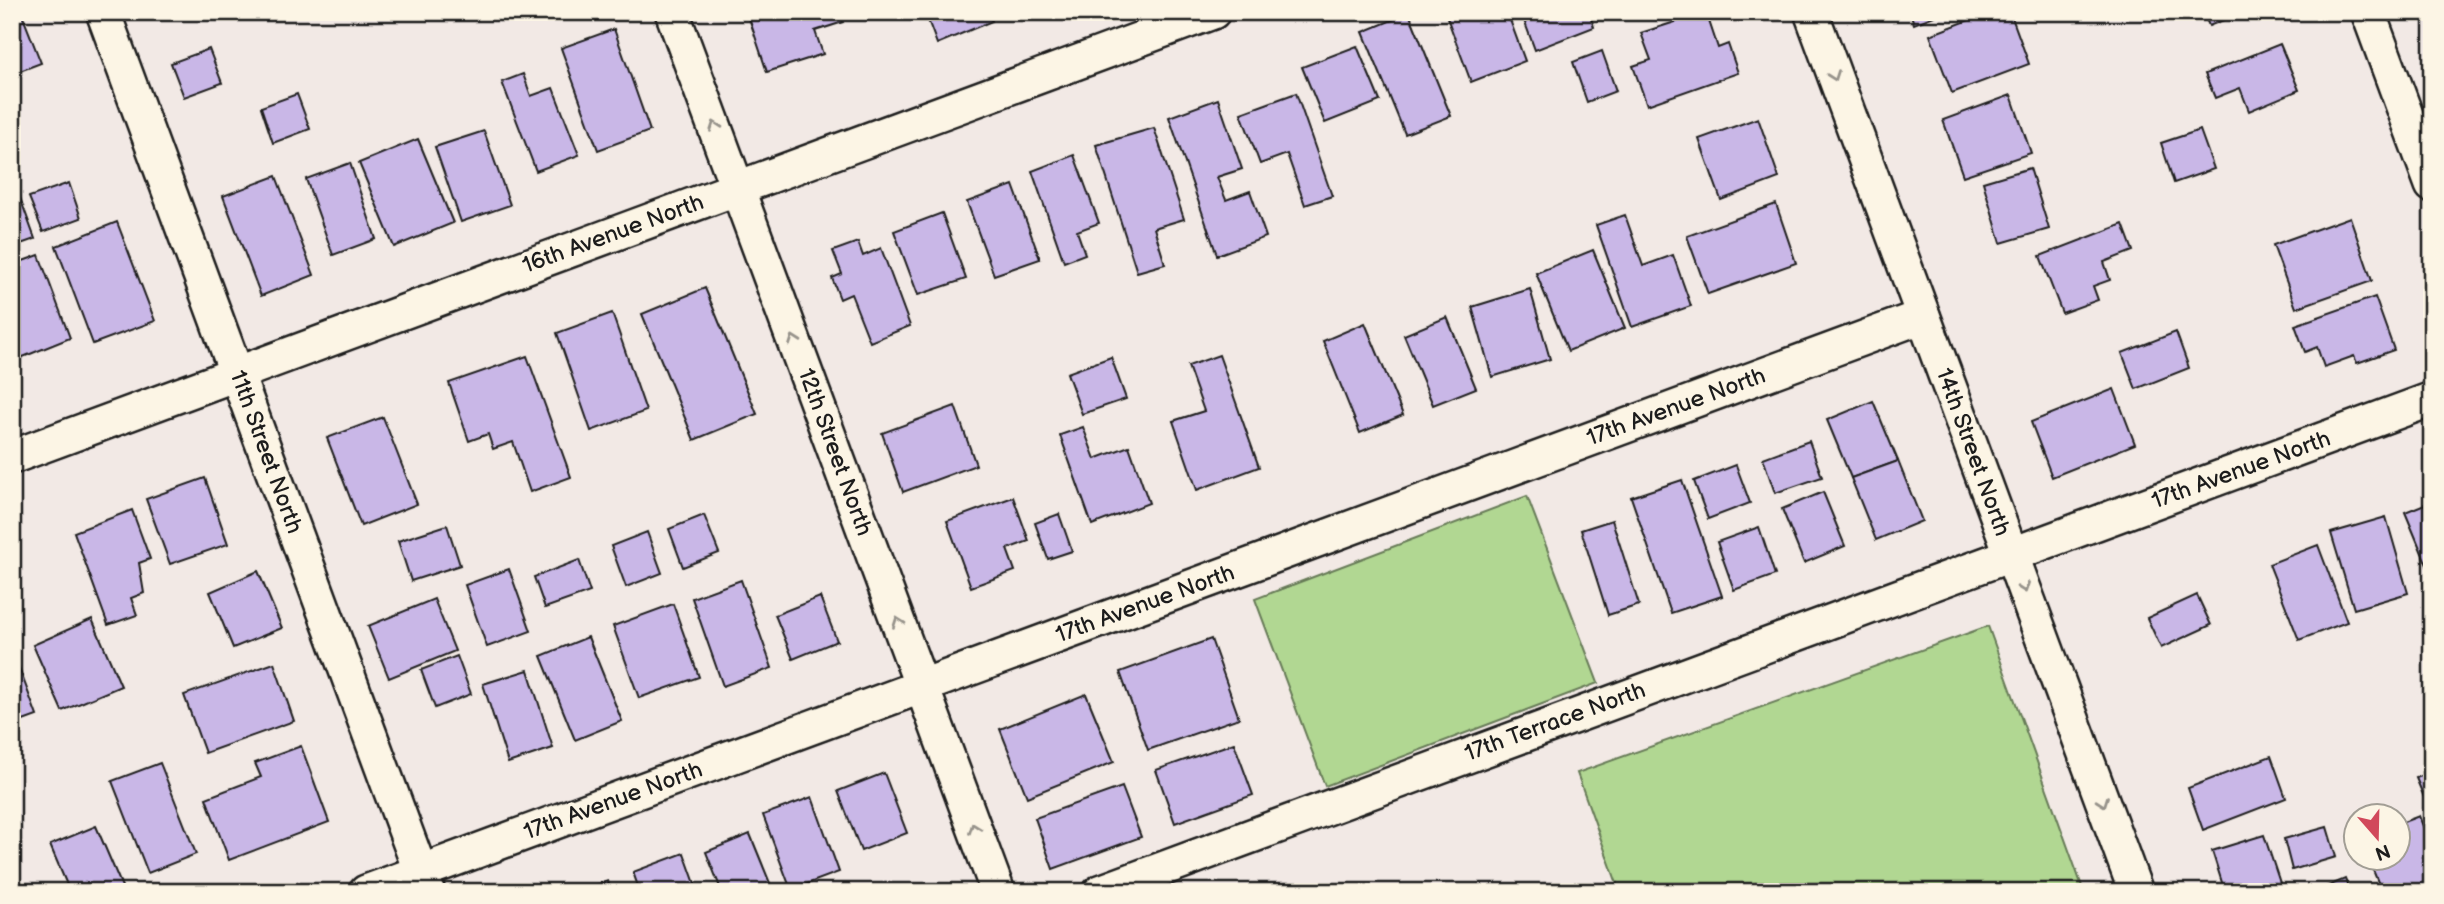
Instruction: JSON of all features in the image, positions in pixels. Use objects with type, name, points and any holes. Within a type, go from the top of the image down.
[{"type":"street","name":"11th Street North","points":[[103,12],[425,882]]},
{"type":"street","name":"12th Street North","points":[[672,12],[998,892]]},
{"type":"street","name":"16th Avenue North","points":[[12,457],[1213,12]]},
{"type":"street","name":"14th Street North","points":[[1811,12],[2136,892]]},
{"type":"street","points":[[2368,12],[2432,185]]},
{"type":"street","name":"17th Avenue North","points":[[366,892],[425,882],[922,686],[1923,316]]},
{"type":"street","name":"17th Avenue North","points":[[2011,555],[2432,399]]},
{"type":"street","name":"17th Terrace North","points":[[1100,892],[2011,555]]},
{"type":"green space","points":[[1527,496],[1598,683],[1325,786],[1255,599]]},
{"type":"green space","points":[[1988,626],[2084,892],[1620,892],[1577,773]]},
{"type":"building","points":[[12,12],[21,12],[41,63],[12,74]]},
{"type":"building","points":[[747,12],[840,12],[843,22],[815,31],[823,54],[767,72]]},
{"type":"building","points":[[925,12],[988,12],[992,21],[937,44]]},
{"type":"building","points":[[1445,12],[1507,12],[1525,61],[1471,82]]},
{"type":"building","points":[[1521,12],[1589,12],[1594,27],[1535,50]]},
{"type":"building","points":[[1706,12],[1718,48],[1728,44],[1738,73],[1647,105],[1633,66],[1651,60],[1641,33]]},
{"type":"building","points":[[1910,12],[1944,12],[1914,24]]},
{"type":"building","points":[[1990,12],[2010,12],[2029,64],[1952,93],[1930,35]]},
{"type":"building","points":[[2203,12],[2243,12],[2209,26]]},
{"type":"building","points":[[1409,13],[1451,116],[1405,134],[1363,32]]},
{"type":"building","points":[[614,29],[650,131],[598,150],[561,48]]},
{"type":"building","points":[[2280,44],[2299,90],[2249,111],[2240,88],[2215,98],[2205,74]]},
{"type":"building","points":[[1357,46],[1380,101],[1325,123],[1302,67]]},
{"type":"building","points":[[209,49],[222,83],[184,97],[171,63]]},
{"type":"building","points":[[1602,51],[1616,91],[1587,102],[1573,62]]},
{"type":"building","points":[[523,74],[531,96],[553,88],[579,155],[536,171],[502,82]]},
{"type":"building","points":[[1296,93],[1332,196],[1305,205],[1287,154],[1260,164],[1241,113]]},
{"type":"building","points":[[297,94],[310,129],[273,143],[261,107]]},
{"type":"building","points":[[2011,95],[2031,153],[1963,176],[1943,120]]},
{"type":"building","points":[[1218,99],[1242,169],[1217,177],[1226,200],[1250,191],[1266,237],[1217,255],[1169,117]]},
{"type":"building","points":[[1758,118],[1779,178],[1721,200],[1699,139]]},
{"type":"building","points":[[1154,128],[1184,219],[1154,228],[1165,264],[1137,272],[1096,145]]},
{"type":"building","points":[[2200,130],[2214,169],[2174,183],[2161,143]]},
{"type":"building","points":[[484,131],[510,205],[461,222],[435,147]]},
{"type":"building","points":[[418,139],[453,223],[394,247],[359,163]]},
{"type":"building","points":[[1074,155],[1099,223],[1077,231],[1085,254],[1064,262],[1032,171]]},
{"type":"building","points":[[350,163],[376,239],[333,255],[306,179]]},
{"type":"building","points":[[2030,168],[2049,229],[2001,243],[1983,182]]},
{"type":"building","points":[[276,176],[314,275],[261,296],[223,196]]},
{"type":"building","points":[[69,183],[81,218],[43,232],[29,197]]},
{"type":"building","points":[[1013,185],[1040,259],[994,275],[967,202]]},
{"type":"building","points":[[19,195],[35,239],[12,247],[12,198]]},
{"type":"building","points":[[1776,204],[1796,263],[1708,294],[1687,236]]},
{"type":"building","points":[[942,213],[966,279],[918,295],[894,231]]},
{"type":"building","points":[[1625,215],[1643,266],[1673,255],[1691,306],[1632,327],[1596,225]]},
{"type":"building","points":[[2350,217],[2372,281],[2296,308],[2273,245]]},
{"type":"building","points":[[117,222],[155,321],[93,344],[56,246]]},
{"type":"building","points":[[2123,224],[2133,251],[2104,262],[2110,280],[2093,286],[2098,300],[2062,313],[2040,256]]},
{"type":"building","points":[[858,242],[863,256],[881,248],[910,326],[870,342],[851,294],[840,299],[832,278],[842,274],[833,251]]},
{"type":"building","points":[[1593,250],[1625,328],[1568,351],[1536,273]]},
{"type":"building","points":[[39,255],[70,338],[13,361],[12,265]]},
{"type":"building","points":[[705,288],[757,414],[694,440],[642,314]]},
{"type":"building","points":[[1530,289],[1550,359],[1492,377],[1472,307]]},
{"type":"building","points":[[2375,297],[2394,350],[2357,363],[2354,356],[2324,367],[2317,347],[2305,352],[2295,325]]},
{"type":"building","points":[[612,313],[646,411],[591,431],[557,333]]},
{"type":"building","points":[[1447,317],[1476,388],[1433,405],[1404,335]]},
{"type":"building","points":[[1365,323],[1403,415],[1360,433],[1323,341]]},
{"type":"building","points":[[2176,332],[2189,368],[2136,389],[2122,353]]},
{"type":"building","points":[[1219,355],[1259,467],[1197,490],[1173,421],[1204,411],[1188,366]]},
{"type":"building","points":[[527,356],[571,477],[530,492],[513,442],[493,449],[488,434],[469,441],[449,383]]},
{"type":"building","points":[[1111,357],[1126,399],[1082,414],[1067,373]]},
{"type":"building","points":[[2114,389],[2135,444],[2052,477],[2031,422]]},
{"type":"building","points":[[1873,401],[1898,461],[1851,478],[1827,420]]},
{"type":"building","points":[[955,406],[976,465],[903,492],[882,433]]},
{"type":"building","points":[[383,417],[417,504],[361,526],[327,438]]},
{"type":"building","points":[[1083,427],[1095,459],[1129,446],[1149,503],[1092,525],[1060,435]]},
{"type":"building","points":[[1809,441],[1822,477],[1775,493],[1763,458]]},
{"type":"building","points":[[1898,461],[1922,521],[1876,540],[1851,478]]},
{"type":"building","points":[[1736,465],[1750,503],[1708,519],[1694,481]]},
{"type":"building","points":[[205,478],[228,544],[170,564],[146,499]]},
{"type":"building","points":[[1682,480],[1722,596],[1671,613],[1631,497]]},
{"type":"building","points":[[1823,492],[1845,546],[1804,563],[1782,509]]},
{"type":"building","points":[[1013,497],[1029,541],[1007,549],[1015,571],[971,587],[947,521]]},
{"type":"building","points":[[2432,501],[2432,577],[2405,512]]},
{"type":"building","points":[[132,510],[150,559],[139,563],[144,593],[131,598],[137,615],[108,625],[74,532]]},
{"type":"building","points":[[1059,514],[1072,551],[1048,559],[1035,523]]},
{"type":"building","points":[[704,515],[719,553],[683,567],[669,529]]},
{"type":"building","points":[[2386,517],[2408,593],[2354,609],[2331,533]]},
{"type":"building","points":[[1612,520],[1639,605],[1608,615],[1581,530]]},
{"type":"building","points":[[447,525],[460,565],[411,581],[398,541]]},
{"type":"building","points":[[1759,527],[1775,575],[1734,590],[1717,542]]},
{"type":"building","points":[[647,532],[662,573],[626,587],[611,546]]},
{"type":"building","points":[[2318,545],[2347,622],[2299,640],[2269,564]]},
{"type":"building","points":[[579,560],[590,592],[545,608],[534,577]]},
{"type":"building","points":[[509,569],[531,631],[487,647],[465,585]]},
{"type":"building","points":[[258,571],[282,628],[233,648],[210,592]]},
{"type":"building","points":[[741,580],[772,668],[723,686],[692,598]]},
{"type":"building","points":[[2197,595],[2211,625],[2161,648],[2147,618]]},
{"type":"building","points":[[820,597],[837,641],[793,659],[775,615]]},
{"type":"building","points":[[434,599],[455,651],[389,678],[368,626]]},
{"type":"building","points":[[673,604],[699,677],[639,698],[613,626]]},
{"type":"building","points":[[92,619],[121,686],[62,711],[33,645]]},
{"type":"building","points":[[588,637],[622,721],[575,740],[541,656]]},
{"type":"building","points":[[1211,639],[1239,718],[1148,750],[1120,672]]},
{"type":"building","points":[[12,649],[37,716],[12,725]]},
{"type":"building","points":[[457,656],[471,694],[435,708],[421,670]]},
{"type":"building","points":[[274,663],[294,721],[205,753],[184,695]]},
{"type":"building","points":[[528,670],[553,748],[508,763],[483,684]]},
{"type":"building","points":[[1086,694],[1114,762],[1027,797],[1000,729]]},
{"type":"building","points":[[1234,743],[1253,795],[1175,823],[1156,770]]},
{"type":"building","points":[[301,746],[329,822],[229,860],[206,798],[261,777],[255,763]]},
{"type":"building","points":[[2271,756],[2286,798],[2203,830],[2188,788]]},
{"type":"building","points":[[160,763],[196,854],[148,873],[112,781]]},
{"type":"building","points":[[2432,772],[2432,816],[2416,778]]},
{"type":"building","points":[[884,773],[907,833],[861,851],[838,791]]},
{"type":"building","points":[[1122,787],[1141,837],[1053,869],[1035,818]]},
{"type":"building","points":[[812,797],[839,872],[791,890],[763,815]]},
{"type":"building","points":[[2419,816],[2432,848],[2432,889],[2382,892],[2374,872],[2412,872],[2412,819]]},
{"type":"building","points":[[96,826],[123,889],[116,892],[70,892],[50,845]]},
{"type":"building","points":[[2327,827],[2336,857],[2292,870],[2284,839]]},
{"type":"building","points":[[750,834],[772,888],[764,892],[722,892],[706,852]]},
{"type":"building","points":[[2264,835],[2283,892],[2225,892],[2212,851]]},
{"type":"building","points":[[684,853],[698,892],[640,892],[633,872]]},
{"type":"building","points":[[2345,879],[2350,892],[2314,892]]},
{"type":"building","points":[[608,881],[611,892],[575,892]]}]
